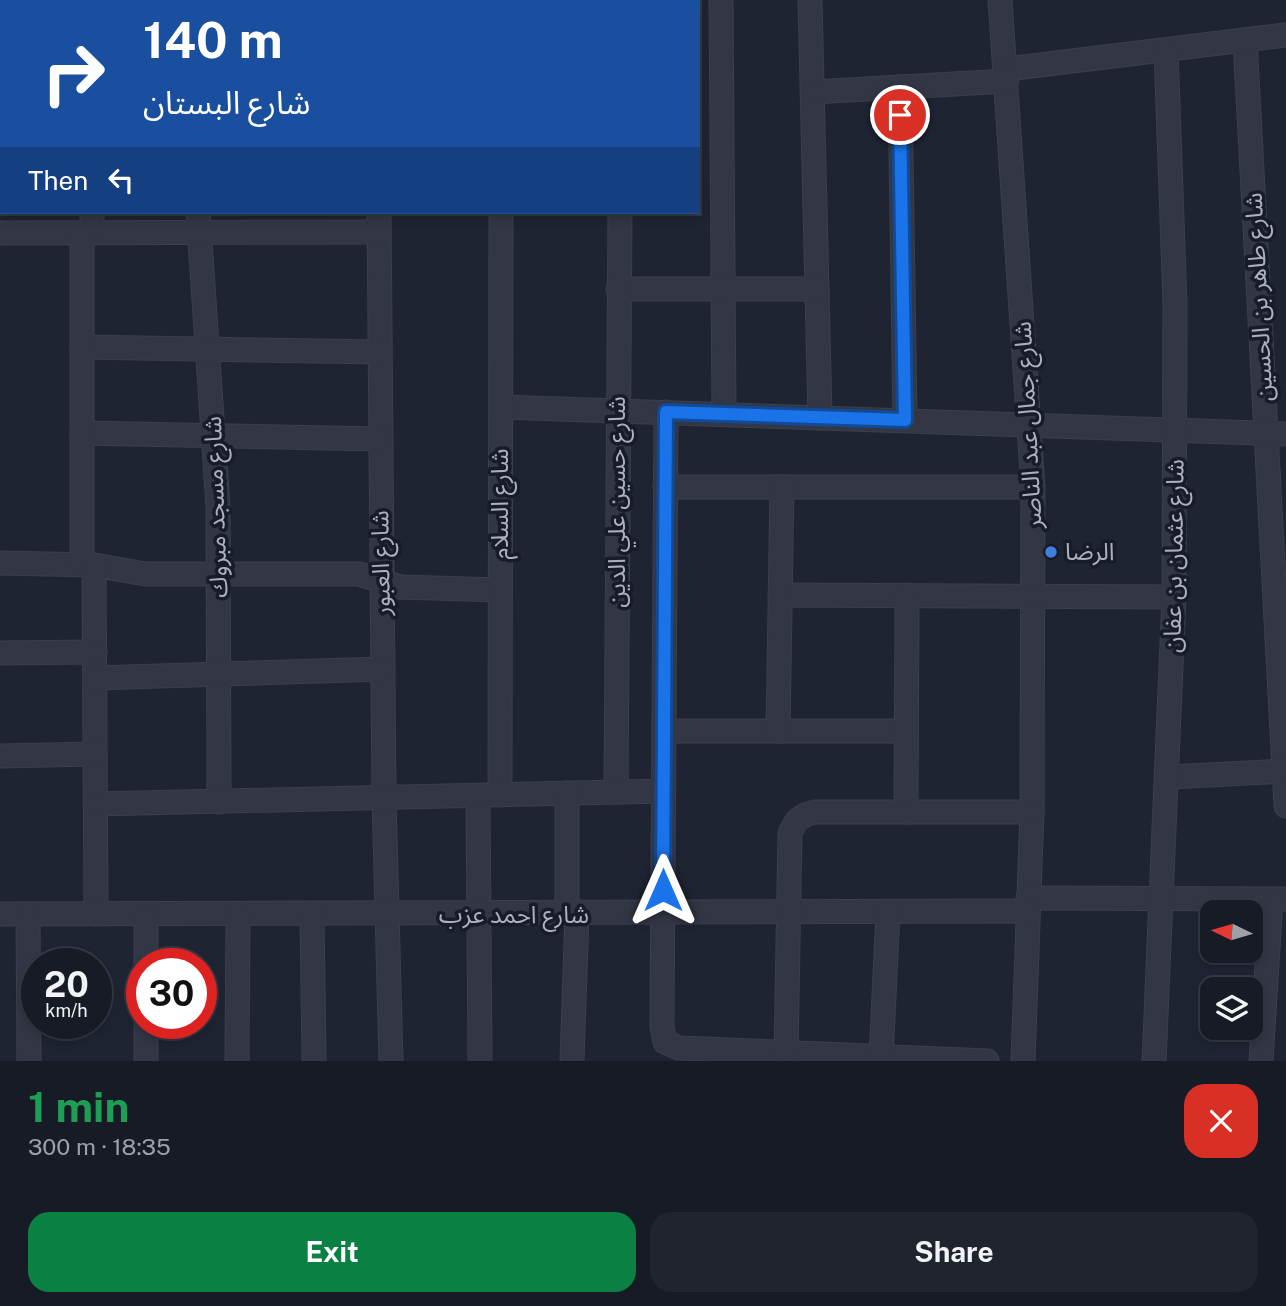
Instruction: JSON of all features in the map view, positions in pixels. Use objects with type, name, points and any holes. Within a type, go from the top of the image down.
[{"type":"street","points":[[721,0],[724,414]]},
{"type":"street","points":[[810,0],[820,417]]},
{"type":"street","name":"شارع جمال عبد الناصر","points":[[1000,0],[1031,424],[1033,488],[1032,812],[1023,1061]]},
{"type":"street","points":[[813,92],[900,87],[1006,75],[1166,50],[1286,35]]},
{"type":"street","name":"شارع طاهر بن الحسين","points":[[1245,40],[1276,433],[1286,806]]},
{"type":"street","name":"شارع عثمان بن عفان","points":[[1154,1061],[1169,777],[1176,429],[1166,50]]},
{"type":"street","points":[[900,87],[905,420]]},
{"type":"street","name":"شارع السلام","points":[[480,1061],[479,915],[489,796],[500,590],[500,214]]},
{"type":"street","name":"شارع حسين علي الدين","points":[[616,792],[620,214]]},
{"type":"street","points":[[0,233],[88,226],[198,222],[379,222]]},
{"type":"street","name":"شارع مسجد مبروك","points":[[198,222],[214,436],[220,576],[219,802]]},
{"type":"street","name":"شارع العبور","points":[[379,222],[382,670],[391,1061]]},
{"type":"street","points":[[88,226],[82,347],[82,433],[95,678],[96,914]]},
{"type":"street","points":[[618,289],[817,289]]},
{"type":"street","points":[[82,347],[380,352]]},
{"type":"street","points":[[500,407],[1276,433]]},
{"type":"street","points":[[666,412],[662,1026],[665,1042],[679,1048],[987,1061]]},
{"type":"street","points":[[82,433],[380,439]]},
{"type":"street","points":[[665,487],[1033,488]]},
{"type":"street","points":[[778,731],[782,487]]},
{"type":"street","points":[[0,563],[88,564],[145,574],[348,574],[381,579],[400,587],[500,590]]},
{"type":"street","points":[[780,595],[1034,594],[1174,597]]},
{"type":"street","points":[[906,812],[907,595]]},
{"type":"street","points":[[0,653],[94,652]]},
{"type":"street","points":[[95,678],[382,670]]},
{"type":"street","points":[[664,731],[906,731]]},
{"type":"street","points":[[0,756],[95,754]]},
{"type":"street","points":[[1169,777],[1285,771]]},
{"type":"street","points":[[96,804],[664,791]]},
{"type":"street","points":[[567,793],[572,914],[572,1061]]},
{"type":"street","points":[[786,1052],[790,834],[794,823],[803,815],[1032,812]]},
{"type":"street","points":[[1261,1061],[1276,980],[1279,899]]},
{"type":"street","name":"شارع احمد عزب","points":[[0,914],[663,915],[888,912],[1162,900],[1279,899]]},
{"type":"street","points":[[881,1056],[888,912]]},
{"type":"street","points":[[28,914],[29,1061]]},
{"type":"street","points":[[313,914],[314,1061]]},
{"type":"street","points":[[146,915],[146,948]]},
{"type":"street","points":[[237,1061],[238,915]]},
{"type":"street","points":[[146,1039],[146,1061]]},
{"type":"place","name":"الرضا","points":[[1051,552]]},
{"type":"route","points":[[663,890],[666,412],[905,420],[900,115]]}]
